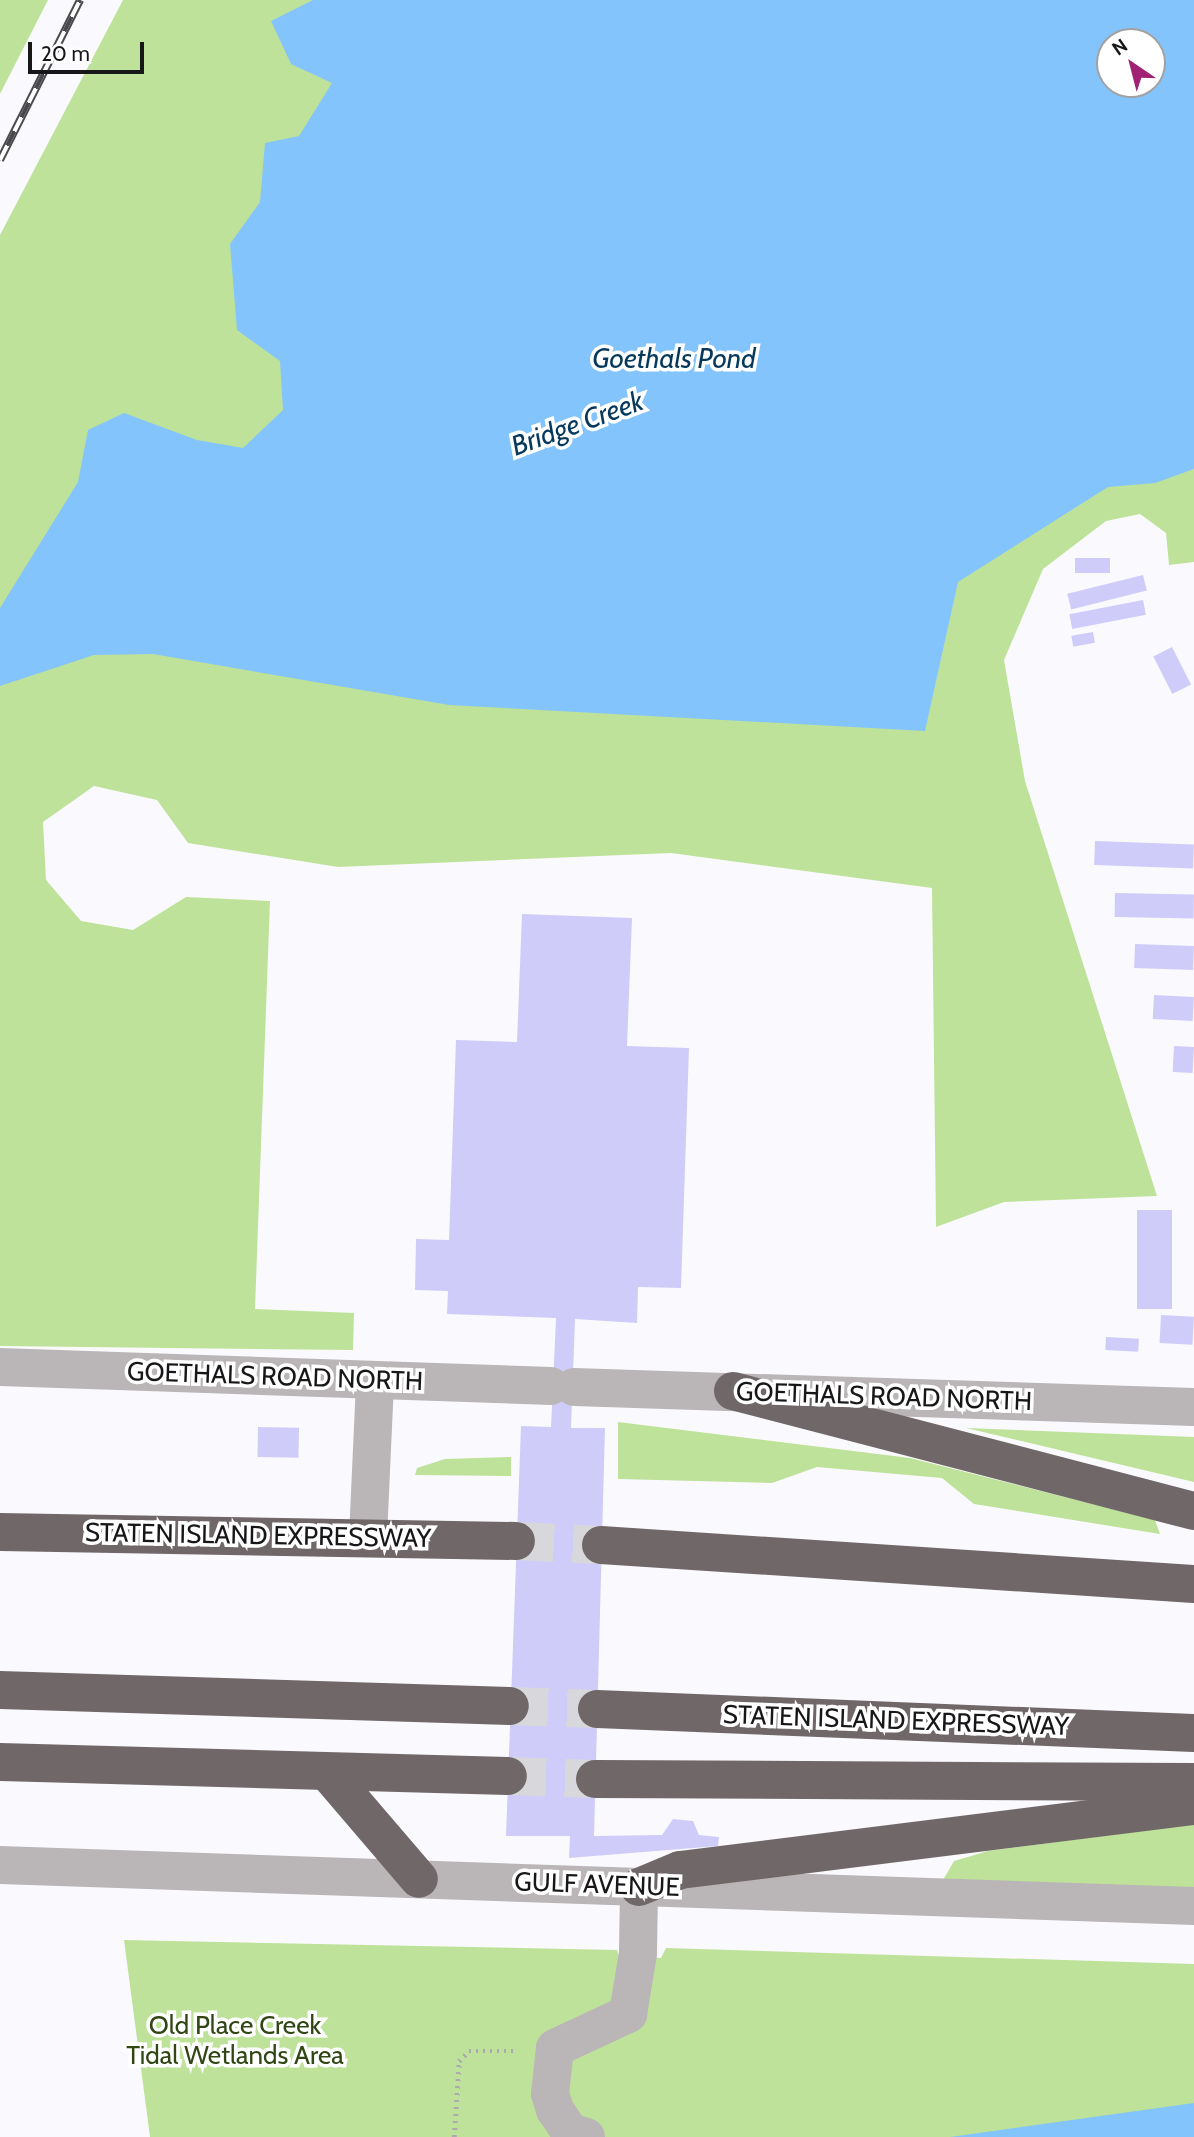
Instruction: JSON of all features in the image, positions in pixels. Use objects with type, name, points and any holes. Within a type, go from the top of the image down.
[{"type":"highway","points":[[733,1391],[1194,1511]]},
{"type":"highway","name":"STATEN ISLAND EXPRESSWAY","points":[[0,1532],[516,1541]]},
{"type":"highway","points":[[601,1545],[1194,1584]]},
{"type":"highway","points":[[0,1689],[510,1706]]},
{"type":"highway","name":"STATEN ISLAND EXPRESSWAY","points":[[597,1709],[1194,1733]]},
{"type":"highway","points":[[0,1762],[329,1774],[508,1776]]},
{"type":"highway","points":[[329,1774],[419,1879]]},
{"type":"highway","points":[[595,1779],[1194,1782]]},
{"type":"highway","points":[[639,1887],[680,1870],[1194,1806]]},
{"type":"street","name":"GOETHALS ROAD NORTH","points":[[0,1367],[1194,1407]]},
{"type":"street","points":[[368,1537],[375,1380]]},
{"type":"street","name":"GULF AVENUE","points":[[0,1865],[1194,1906]]},
{"type":"street","points":[[586,2137],[570,2132],[555,2110],[550,2094],[555,2048],[628,2014],[638,1953],[639,1887]]},
{"type":"path","points":[[454,2137],[459,2060],[469,2051],[531,2050]]},
{"type":"green space","points":[[0,0],[48,0],[0,94]]},
{"type":"green space","points":[[123,0],[1194,0],[1194,562],[1169,565],[1166,533],[1140,514],[1106,521],[1043,569],[1004,660],[1025,781],[1157,1196],[1004,1202],[936,1227],[932,888],[671,853],[338,867],[188,843],[157,800],[94,786],[43,822],[46,880],[81,921],[133,930],[186,897],[270,901],[255,1309],[354,1313],[353,1350],[0,1346],[0,235]]},
{"type":"green space","points":[[618,1422],[910,1458],[1155,1520],[1160,1534],[974,1504],[942,1478],[817,1467],[772,1483],[618,1479]]},
{"type":"green space","points":[[966,1428],[1194,1437],[1194,1482]]},
{"type":"green space","points":[[511,1457],[511,1476],[415,1475],[417,1468],[445,1459]]},
{"type":"green space","points":[[1194,1824],[1194,1894],[943,1880],[954,1861],[988,1851]]},
{"type":"green space","name":"Old Place Creek Tidal Wetlands Area","points":[[124,1940],[617,1950],[619,1957],[661,1958],[666,1948],[1194,1964],[1194,2137],[150,2137]]},
{"type":"water","name":"Goethals Pond","points":[[313,0],[1194,0],[1194,469],[1155,483],[1108,487],[958,582],[925,731],[449,705],[153,654],[94,655],[0,686],[0,608],[78,482],[88,430],[124,413],[197,440],[243,448],[283,410],[280,361],[237,330],[230,244],[260,202],[265,143],[299,136],[332,83],[291,64],[271,21]]},
{"type":"water","points":[[1194,2103],[1194,2137],[950,2137]]},
{"type":"building","points":[[1075,558],[1110,558],[1110,573],[1075,573]]},
{"type":"building","points":[[1143,575],[1147,591],[1071,609],[1067,594]]},
{"type":"building","points":[[1143,600],[1146,615],[1072,629],[1069,614]]},
{"type":"building","points":[[1093,632],[1095,643],[1073,647],[1071,636]]},
{"type":"building","points":[[1172,647],[1191,684],[1172,694],[1153,657]]},
{"type":"building","points":[[1095,841],[1194,844],[1193,868],[1094,865]]},
{"type":"building","points":[[1115,893],[1194,894],[1194,918],[1115,917]]},
{"type":"building","points":[[522,914],[632,918],[627,1046],[689,1048],[681,1288],[638,1287],[637,1323],[575,1319],[571,1428],[605,1428],[594,1836],[662,1835],[673,1819],[693,1821],[699,1835],[719,1837],[718,1846],[569,1858],[570,1836],[506,1836],[521,1426],[551,1427],[556,1318],[447,1314],[448,1291],[415,1290],[416,1239],[449,1240],[456,1040],[517,1042]]},
{"type":"building","points":[[1135,944],[1194,946],[1193,970],[1134,968]]},
{"type":"building","points":[[1154,995],[1194,997],[1193,1021],[1153,1019]]},
{"type":"building","points":[[1174,1046],[1194,1047],[1193,1073],[1173,1072]]},
{"type":"building","points":[[1137,1210],[1172,1210],[1172,1309],[1137,1309]]},
{"type":"building","points":[[1161,1315],[1194,1317],[1192,1345],[1160,1343]]},
{"type":"building","points":[[1106,1337],[1139,1339],[1138,1352],[1105,1350]]},
{"type":"building","points":[[258,1427],[299,1428],[298,1458],[257,1457]]},
{"type":"tunnel","points":[[516,1541],[601,1545]]},
{"type":"tunnel","points":[[510,1706],[597,1709]]},
{"type":"tunnel","points":[[508,1776],[595,1779]]},
{"type":"railway","points":[[0,160],[80,0]]},
{"type":"water label","name":"Bridge Creek","points":[[577,423]]}]
